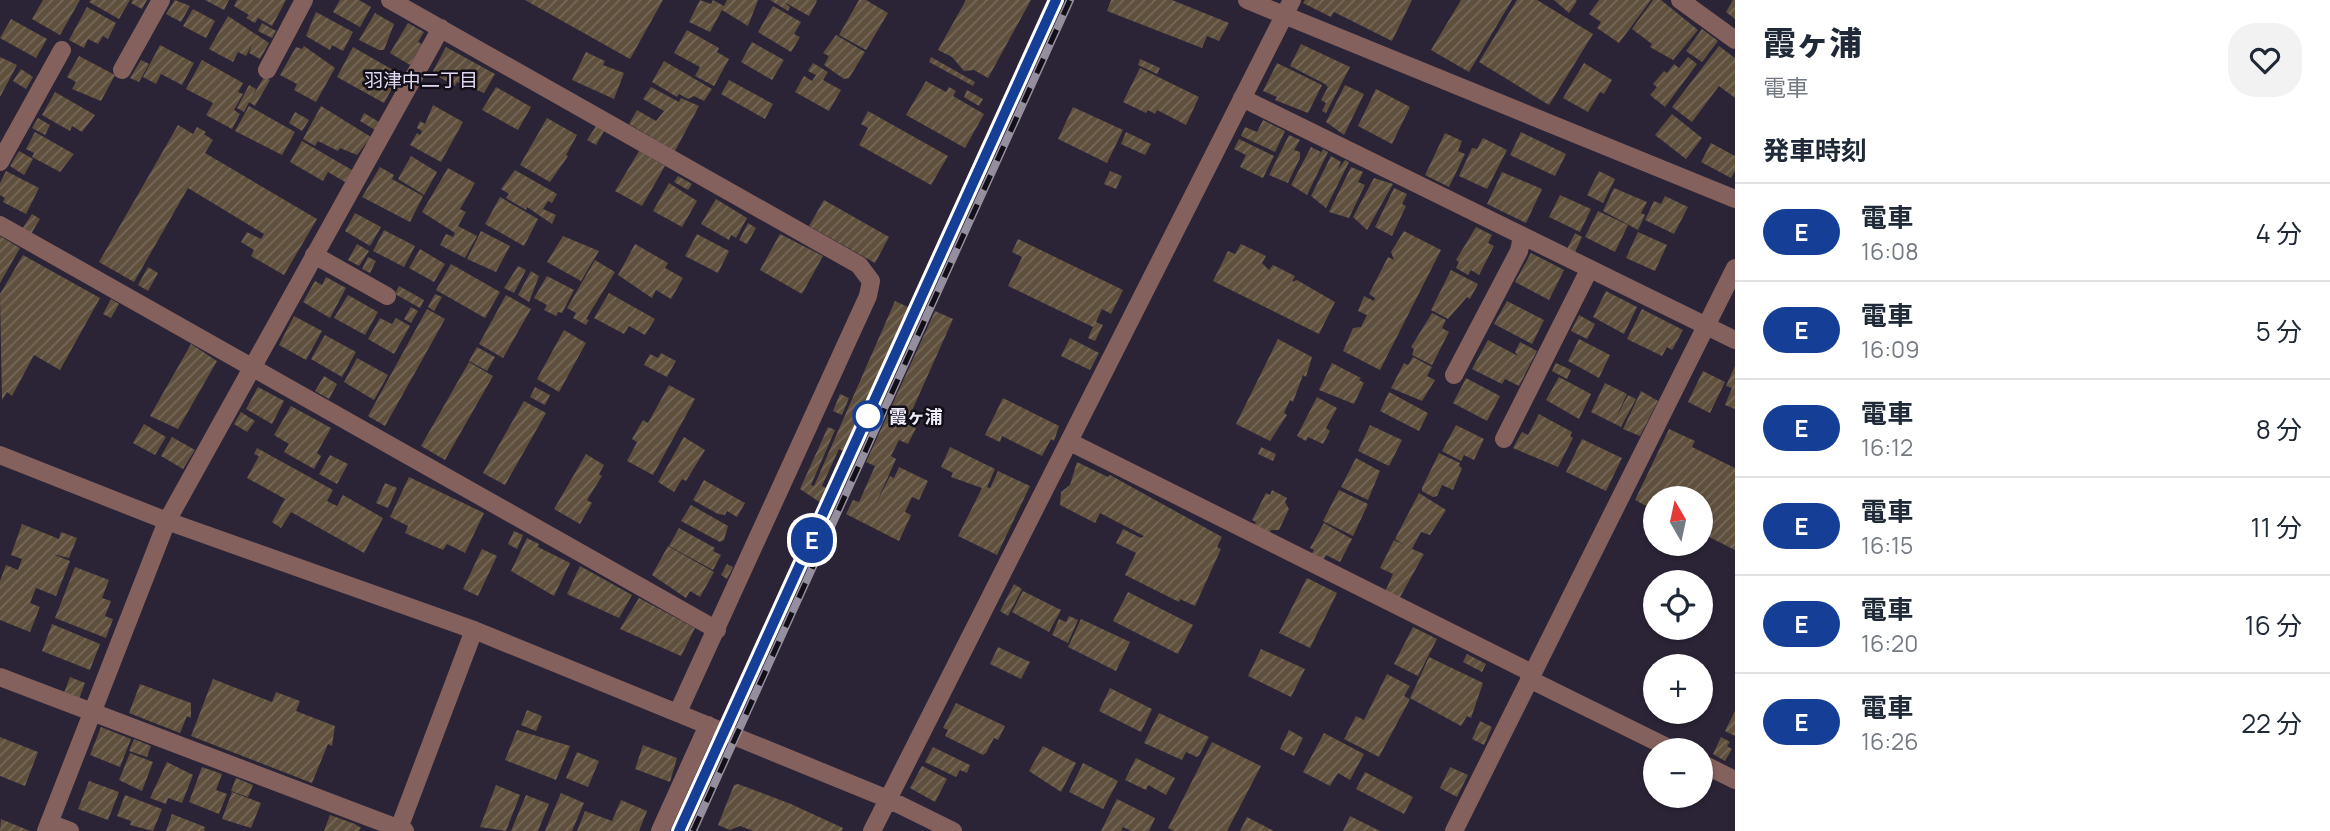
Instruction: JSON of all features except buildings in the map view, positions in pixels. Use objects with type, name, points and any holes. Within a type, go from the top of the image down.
[{"type":"street","points":[[121,70],[161,0]]},
{"type":"street","points":[[267,70],[304,0]]},
{"type":"street","points":[[390,0],[859,265],[871,281],[868,296],[678,712]]},
{"type":"street","points":[[1247,0],[1288,8],[1734,197]]},
{"type":"street","points":[[1680,0],[1735,40]]},
{"type":"street","points":[[872,831],[1288,8]]},
{"type":"street","points":[[70,831],[47,827],[167,521],[440,29]]},
{"type":"street","points":[[0,162],[62,50]]},
{"type":"street","points":[[1242,98],[1705,328],[1735,340]]},
{"type":"street","points":[[0,225],[717,630]]},
{"type":"street","points":[[1454,375],[1519,251],[1522,237]]},
{"type":"street","points":[[314,255],[387,296]]},
{"type":"street","points":[[1454,831],[1735,268]]},
{"type":"street","points":[[1504,439],[1589,270]]},
{"type":"street","points":[[1070,442],[1650,738]]},
{"type":"street","points":[[0,455],[167,521],[474,630],[888,799],[953,831]]},
{"type":"street","points":[[0,677],[401,830],[474,630]]},
{"type":"street","points":[[660,831],[708,725]]},
{"type":"street","points":[[1713,768],[1734,778]]},
{"type":"railway","points":[[679,831],[1056,0]]},
{"type":"railway","points":[[693,831],[1070,0]]},
{"type":"train","name":"E","points":[[679,831],[1056,0]]},
{"type":"place","name":"霞ヶ浦","points":[[868,416]]},
{"type":"district","name":"羽津中二丁目","points":[[421,80]]}]
